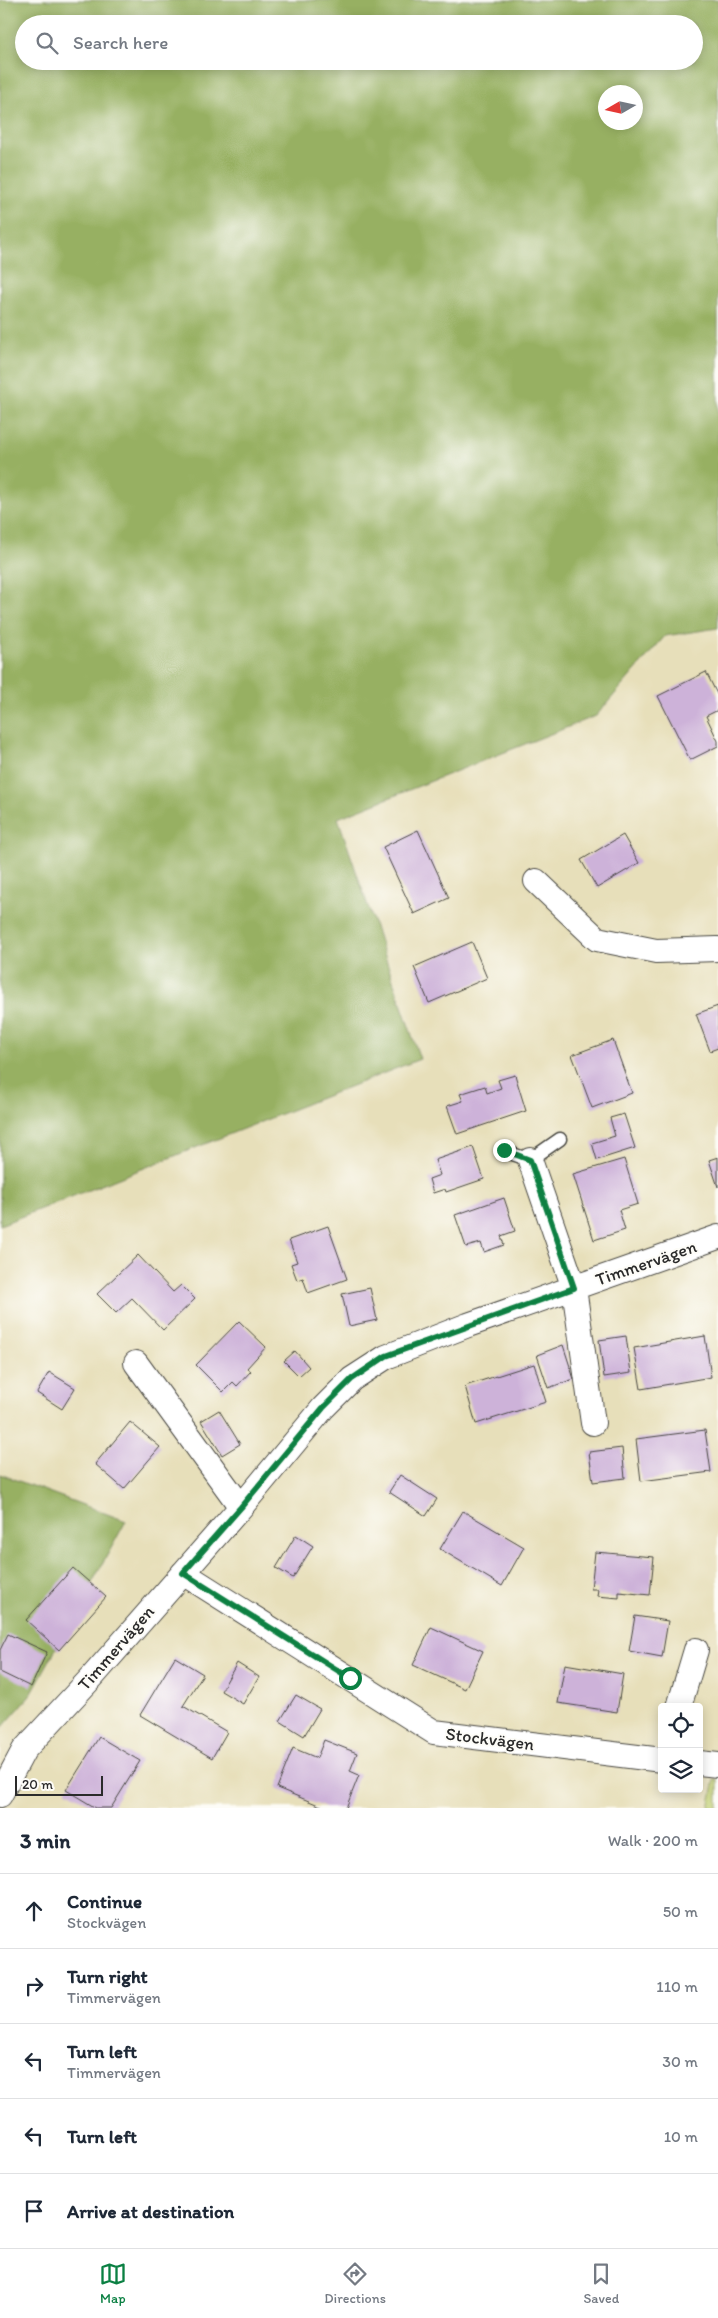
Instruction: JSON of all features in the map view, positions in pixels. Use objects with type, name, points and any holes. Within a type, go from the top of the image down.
[{"type":"street","points":[[536,882],[597,939],[656,951],[718,949]]},
{"type":"street","name":"Timmervägen","points":[[530,1160],[574,1288],[593,1423]]},
{"type":"street","name":"Timmervägen","points":[[0,1795],[24,1750],[93,1676],[241,1507],[323,1408],[352,1379],[386,1356],[718,1237]]},
{"type":"street","points":[[136,1363],[241,1507]]},
{"type":"street","name":"Stockvägen","points":[[183,1573],[434,1732],[658,1760]]},
{"type":"street","points":[[680,1703],[696,1650]]},
{"type":"street","points":[[703,1764],[718,1765]]},
{"type":"lane","points":[[504,1150],[530,1160],[560,1139]]},
{"type":"green space","points":[[0,0],[718,0],[718,628],[665,636],[596,716],[338,818],[420,1059],[0,1225]]},
{"type":"green space","points":[[0,1474],[126,1521],[30,1696],[0,1730]]},
{"type":"green space","points":[[715,1779],[718,1779],[718,1808],[709,1808]]},
{"type":"building","points":[[706,672],[718,696],[718,710],[706,716],[718,741],[718,746],[690,760],[658,696]]},
{"type":"building","points":[[418,830],[449,898],[414,914],[383,847]]},
{"type":"building","points":[[623,835],[639,863],[597,888],[581,860]]},
{"type":"building","points":[[472,942],[487,978],[429,1003],[414,967]]},
{"type":"building","points":[[718,1006],[718,1048],[710,1051],[696,1014]]},
{"type":"building","points":[[613,1040],[632,1093],[592,1108],[572,1055]]},
{"type":"building","points":[[515,1075],[526,1111],[457,1134],[447,1106],[463,1101],[460,1094],[485,1086],[487,1093],[501,1088],[498,1080]]},
{"type":"building","points":[[624,1114],[635,1148],[597,1160],[592,1143],[615,1136],[610,1118]]},
{"type":"building","points":[[473,1147],[484,1179],[446,1192],[445,1189],[433,1193],[429,1179],[440,1175],[435,1160]]},
{"type":"building","points":[[718,1157],[718,1187],[709,1160]]},
{"type":"building","points":[[624,1159],[638,1204],[619,1210],[625,1230],[594,1240],[573,1174]]},
{"type":"building","points":[[504,1198],[515,1231],[501,1236],[504,1245],[484,1252],[481,1243],[466,1247],[455,1215]]},
{"type":"building","points":[[328,1226],[347,1279],[308,1293],[303,1278],[297,1280],[291,1264],[297,1262],[289,1240]]},
{"type":"building","points":[[138,1255],[173,1292],[181,1285],[195,1299],[163,1330],[132,1298],[116,1313],[97,1294]]},
{"type":"building","points":[[370,1288],[377,1320],[349,1326],[342,1294]]},
{"type":"building","points":[[239,1321],[266,1347],[247,1368],[251,1371],[237,1386],[233,1382],[223,1392],[196,1365]]},
{"type":"building","points":[[626,1336],[631,1373],[604,1377],[599,1340]]},
{"type":"building","points":[[705,1336],[711,1377],[641,1389],[634,1348]]},
{"type":"building","points":[[563,1345],[574,1379],[548,1388],[537,1355]]},
{"type":"building","points":[[295,1351],[309,1367],[299,1376],[284,1361]]},
{"type":"building","points":[[534,1364],[546,1402],[476,1424],[465,1386]]},
{"type":"building","points":[[49,1372],[75,1388],[62,1409],[37,1393]]},
{"type":"building","points":[[219,1410],[240,1444],[222,1455],[201,1421]]},
{"type":"building","points":[[130,1422],[160,1447],[124,1489],[95,1464]]},
{"type":"building","points":[[705,1430],[711,1472],[641,1481],[636,1439]]},
{"type":"building","points":[[622,1448],[625,1478],[593,1482],[589,1452]]},
{"type":"building","points":[[400,1475],[437,1499],[426,1516],[389,1492]]},
{"type":"building","points":[[463,1511],[524,1547],[502,1586],[440,1549]]},
{"type":"building","points":[[296,1535],[313,1546],[293,1578],[276,1568]]},
{"type":"building","points":[[595,1552],[654,1557],[650,1595],[619,1592],[619,1598],[597,1596],[598,1589],[591,1589]]},
{"type":"building","points":[[73,1568],[106,1597],[59,1650],[26,1620]]},
{"type":"building","points":[[635,1616],[668,1621],[662,1657],[629,1651]]},
{"type":"building","points":[[431,1627],[483,1651],[465,1689],[413,1665]]},
{"type":"building","points":[[8,1634],[47,1652],[31,1687],[0,1672],[0,1650]]},
{"type":"building","points":[[175,1657],[203,1674],[183,1706],[227,1732],[212,1758],[140,1715]]},
{"type":"building","points":[[237,1663],[259,1677],[243,1704],[221,1691]]},
{"type":"building","points":[[565,1664],[623,1674],[617,1712],[558,1703]]},
{"type":"building","points":[[296,1695],[320,1709],[304,1736],[280,1721]]},
{"type":"building","points":[[99,1737],[140,1761],[111,1808],[96,1808],[66,1790]]},
{"type":"building","points":[[324,1740],[357,1753],[350,1771],[359,1775],[346,1808],[326,1808],[277,1788],[293,1748],[317,1758]]},
{"type":"route","points":[[350,1678],[183,1573],[241,1507],[323,1408],[352,1379],[386,1356],[574,1288],[530,1160],[504,1150]]}]
